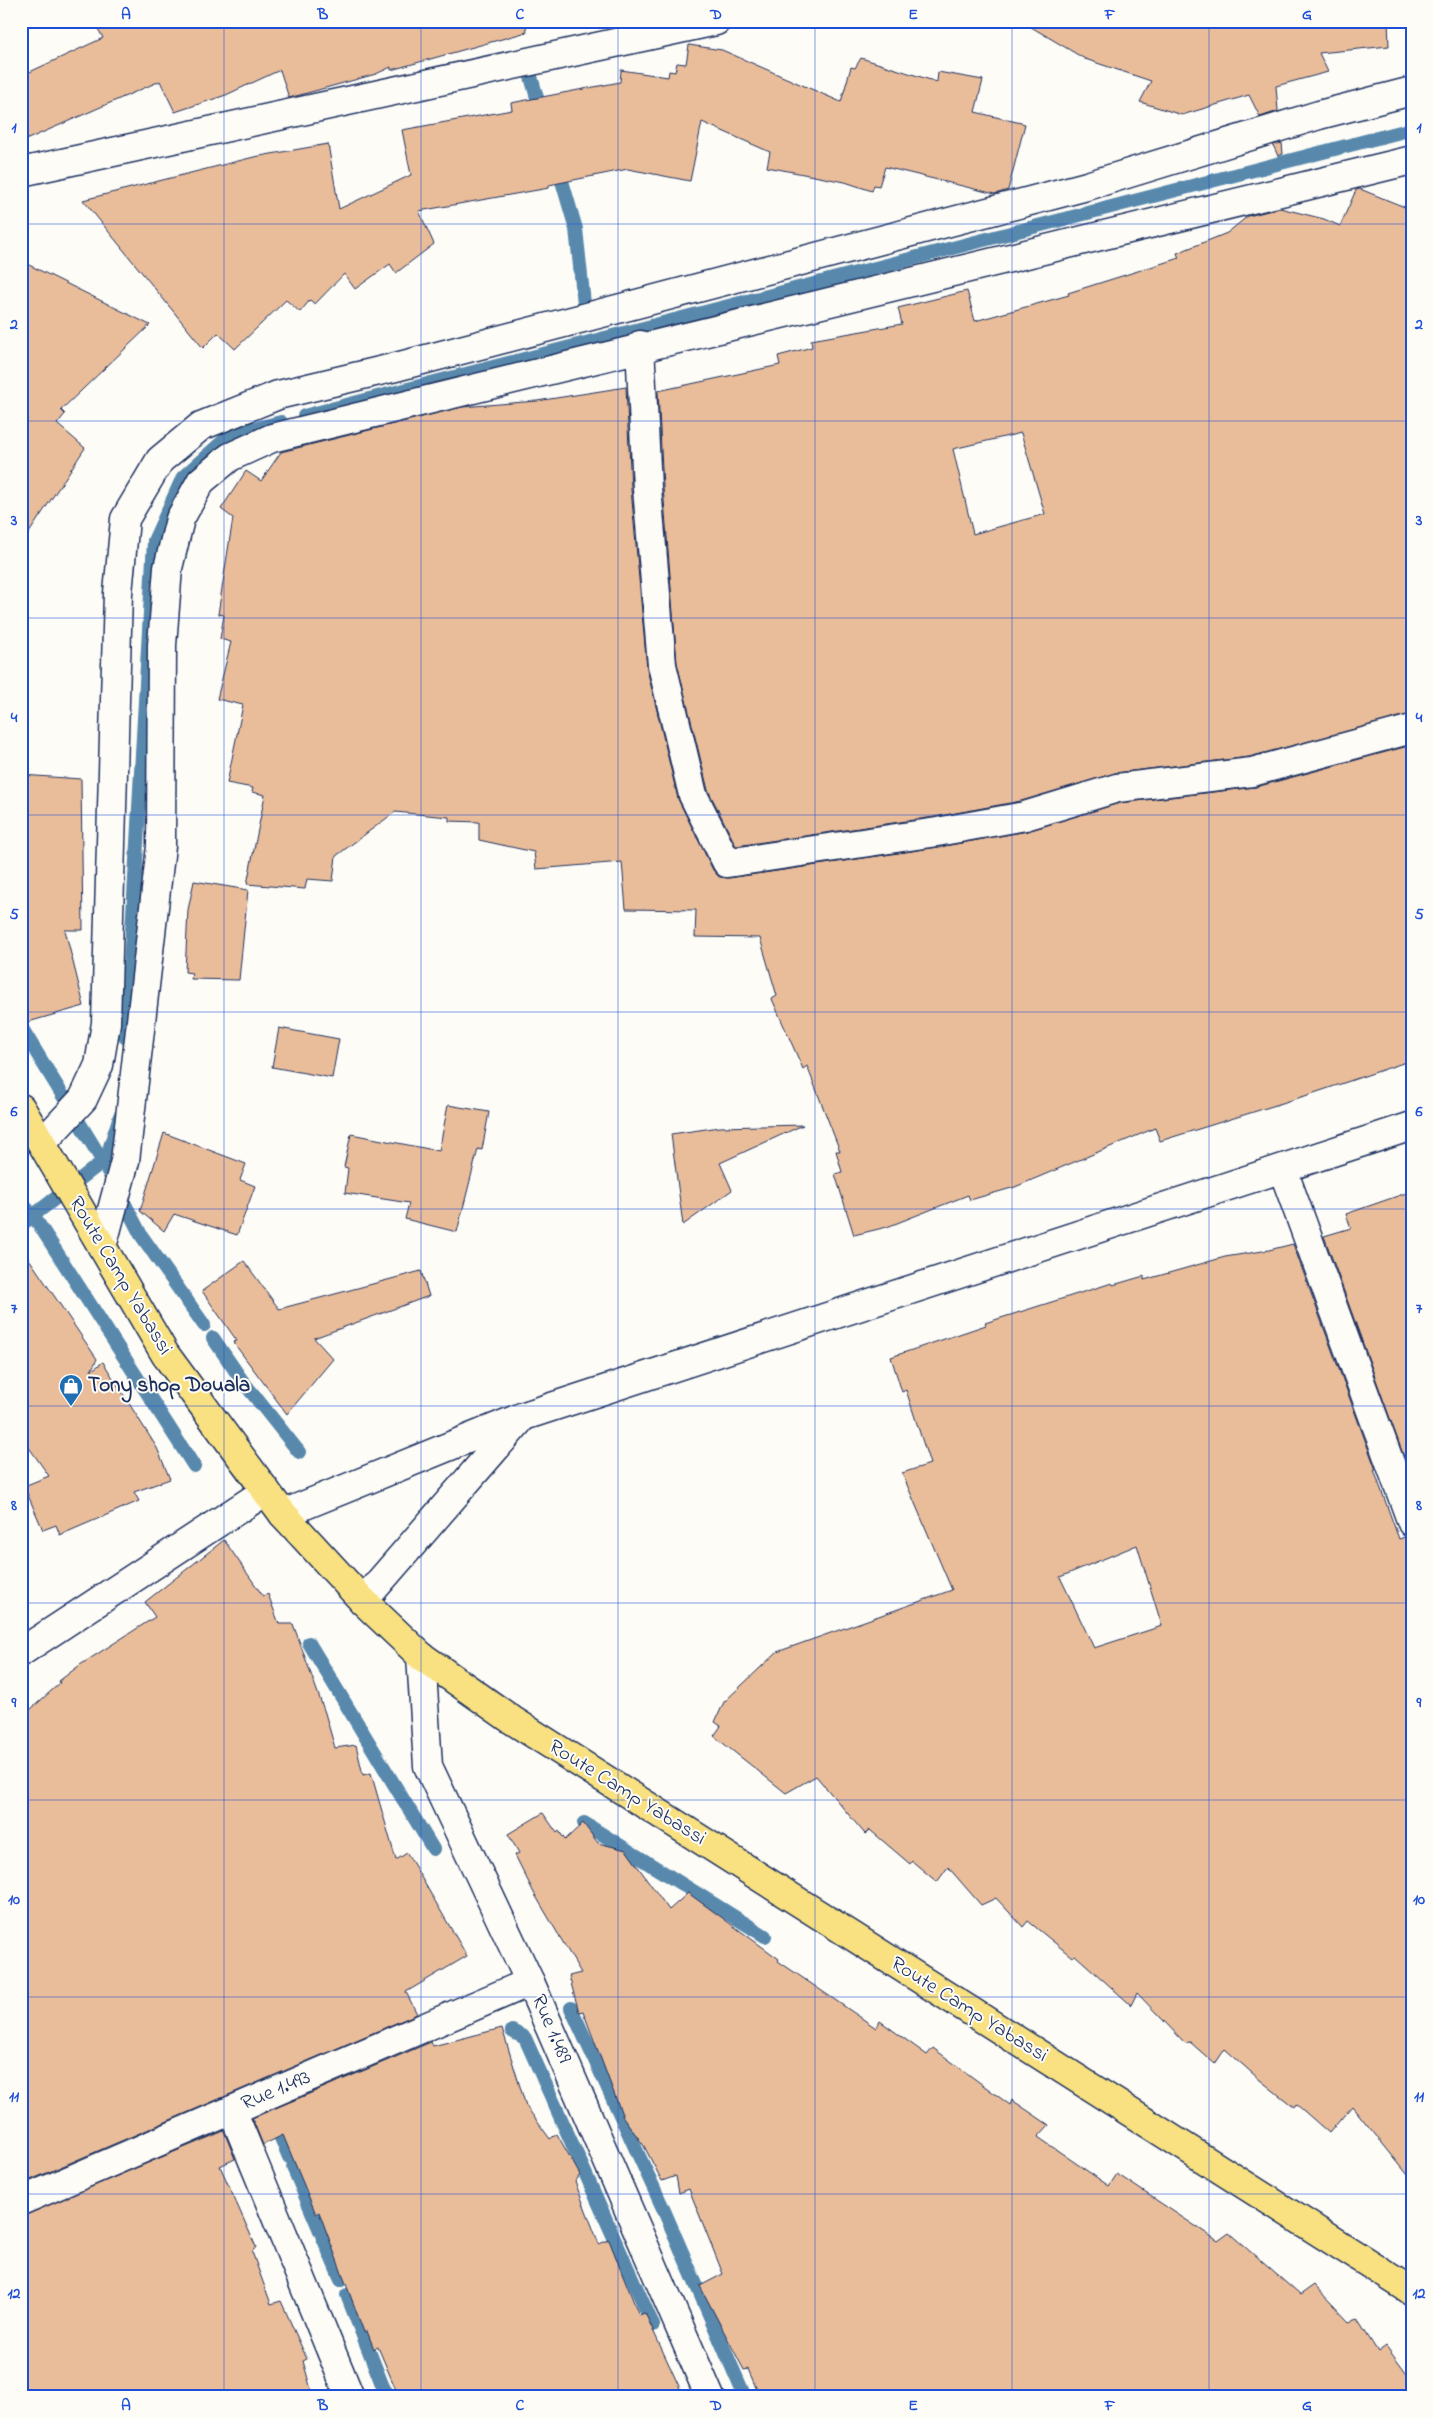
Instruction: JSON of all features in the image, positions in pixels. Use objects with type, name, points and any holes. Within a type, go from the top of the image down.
[{"type":"main road","name":"Route Camp Yabassi","points":[[21,1108],[165,1354],[283,1514],[363,1601],[422,1656],[520,1726],[1412,2291]]},
{"type":"street","points":[[21,172],[716,21]]},
{"type":"street","points":[[47,1152],[83,1099],[99,1065],[106,1023],[118,593],[124,519],[160,460],[201,426],[278,395],[392,368],[1087,186],[1319,114],[1412,91]]},
{"type":"street","points":[[102,1247],[125,1161],[161,846],[162,645],[168,568],[180,519],[201,481],[230,457],[272,438],[640,345],[1014,257],[1412,160]]},
{"type":"street","points":[[640,345],[647,488],[662,665],[693,795],[727,863],[927,834],[1025,816],[1117,788],[1252,772],[1412,729]]},
{"type":"street","points":[[283,1514],[524,1416],[1412,1126]]},
{"type":"street","points":[[1282,1170],[1412,1523]]},
{"type":"street","points":[[363,1601],[524,1416]]},
{"type":"street","points":[[21,1652],[266,1491]]},
{"type":"street","name":"Rue 1.489","points":[[422,1656],[428,1766],[530,1982],[710,2397]]},
{"type":"street","name":"Rue 1.493","points":[[21,2201],[530,1982]]},
{"type":"street","points":[[232,2110],[350,2397]]},
{"type":"building","points":[[94,21],[525,21],[527,32],[391,70],[391,67],[376,74],[289,98],[280,70],[226,95],[175,112],[160,81],[21,142],[21,76],[103,38]]},
{"type":"building","points":[[1021,21],[1388,21],[1389,46],[1319,53],[1328,72],[1276,86],[1278,111],[1260,117],[1249,95],[1182,115],[1140,102],[1151,81],[1085,59]]},
{"type":"building","points":[[689,45],[722,50],[841,102],[851,67],[855,68],[861,58],[937,82],[938,72],[983,80],[975,112],[1025,124],[1008,190],[995,194],[885,167],[879,186],[874,185],[872,191],[845,182],[767,167],[770,152],[702,122],[690,181],[628,169],[549,185],[549,188],[419,211],[434,244],[396,273],[390,264],[355,289],[344,274],[315,304],[310,300],[300,312],[286,300],[235,349],[218,333],[203,348],[83,200],[254,157],[328,144],[339,209],[411,175],[402,130],[512,110],[511,103],[620,82],[621,70],[668,77],[669,71],[675,72],[677,63],[686,64]]},
{"type":"building","points":[[1282,143],[1283,154],[1278,156],[1273,145]]},
{"type":"building","points":[[1360,189],[1412,210],[1412,667],[1405,670],[1412,714],[1249,757],[1115,773],[1021,801],[934,817],[736,846],[708,790],[677,663],[663,487],[658,391],[780,365],[778,356],[812,347],[811,340],[902,324],[898,308],[967,291],[975,321],[1069,295],[1068,293],[1179,258],[1177,253],[1227,233],[1248,216],[1280,208],[1324,219],[1340,226],[1356,190]],"holes":[[[1021,433],[1045,514],[973,534],[953,449]]]},
{"type":"building","points":[[21,261],[150,325],[61,410],[65,414],[57,424],[85,448],[21,545]]},
{"type":"building","points":[[626,387],[631,489],[647,669],[678,799],[713,870],[719,877],[729,878],[939,847],[1028,831],[1120,803],[1256,787],[1412,745],[1412,1060],[1160,1141],[1155,1128],[1015,1187],[970,1200],[968,1195],[887,1227],[854,1235],[835,1174],[842,1172],[836,1151],[840,1151],[807,1066],[803,1069],[772,999],[777,996],[760,938],[695,937],[696,910],[626,909],[622,862],[536,869],[534,852],[479,840],[479,822],[449,821],[449,817],[395,812],[336,856],[333,881],[307,879],[305,889],[247,884],[265,795],[252,792],[253,788],[227,783],[243,705],[217,699],[231,642],[220,639],[224,615],[218,614],[233,518],[221,509],[246,471],[261,481],[281,452],[462,407],[537,401]]},
{"type":"building","points":[[21,775],[81,779],[83,930],[65,930],[84,1006],[21,1024]]},
{"type":"building","points":[[194,881],[248,890],[239,980],[191,979],[192,973],[185,972],[188,910]]},
{"type":"building","points":[[279,1028],[339,1039],[332,1078],[272,1067]]},
{"type":"building","points":[[448,1105],[489,1112],[482,1150],[478,1149],[457,1232],[405,1219],[409,1203],[345,1193],[348,1168],[344,1167],[351,1134],[439,1151]]},
{"type":"building","points":[[803,1125],[720,1163],[732,1190],[683,1225],[671,1134],[720,1127]]},
{"type":"building","points":[[164,1133],[246,1164],[240,1180],[255,1186],[237,1235],[174,1214],[164,1231],[140,1211]]},
{"type":"building","points":[[1412,1191],[1412,1453],[1404,1457],[1324,1236],[1351,1228],[1346,1214]]},
{"type":"building","points":[[1293,1244],[1376,1470],[1374,1470],[1399,1539],[1405,1537],[1412,1538],[1412,2180],[1352,2106],[1329,2133],[1296,2104],[1294,2107],[1260,2080],[1225,2049],[1215,2064],[1190,2042],[1185,2043],[1137,1993],[1131,2005],[1075,1955],[1072,1957],[1028,1921],[1023,1927],[996,1898],[981,1905],[948,1867],[937,1882],[912,1861],[910,1864],[870,1830],[865,1834],[816,1776],[786,1793],[714,1736],[721,1726],[715,1722],[724,1702],[777,1652],[952,1590],[902,1473],[930,1464],[906,1390],[902,1392],[891,1357],[986,1325],[985,1323],[1112,1283],[1113,1285],[1144,1276],[1144,1280],[1225,1257]],"holes":[[[1137,1545],[1162,1626],[1094,1648],[1060,1577]]]},
{"type":"building","points":[[21,1247],[97,1359],[91,1371],[103,1362],[157,1448],[170,1479],[134,1492],[139,1501],[60,1535],[56,1525],[43,1530],[24,1486],[49,1476],[21,1436]]},
{"type":"building","points":[[244,1261],[279,1309],[421,1271],[429,1296],[314,1338],[333,1359],[287,1414],[233,1342],[237,1341],[202,1291]]},
{"type":"building","points":[[224,1540],[263,1596],[268,1594],[279,1624],[293,1624],[325,1713],[335,1748],[356,1745],[363,1775],[371,1773],[396,1860],[407,1853],[467,1956],[406,1992],[417,2014],[21,2184],[21,1718],[60,1683],[59,1681],[80,1665],[155,1617],[145,1602]]},
{"type":"building","points":[[543,1813],[557,1833],[559,1831],[565,1840],[583,1823],[598,1843],[626,1850],[669,1910],[688,1893],[779,1959],[778,1961],[876,2028],[880,2021],[927,2055],[933,2048],[1010,2105],[1012,2100],[1049,2125],[1038,2137],[1109,2186],[1117,2174],[1218,2241],[1229,2233],[1300,2295],[1314,2285],[1349,2322],[1357,2319],[1378,2352],[1386,2346],[1412,2381],[1412,2397],[760,2397],[748,2369],[744,2370],[700,2286],[723,2274],[689,2189],[679,2193],[676,2176],[662,2181],[644,2146],[623,2117],[583,2011],[579,2012],[569,1976],[581,1973],[534,1893],[515,1855],[519,1853],[508,1834]]},
{"type":"building","points":[[502,2028],[526,2106],[550,2139],[557,2134],[580,2175],[575,2182],[599,2244],[609,2240],[639,2315],[645,2313],[684,2397],[399,2397],[378,2347],[374,2349],[367,2331],[364,2332],[319,2212],[316,2214],[283,2135],[263,2145],[252,2118],[431,2042],[433,2046]]},
{"type":"building","points":[[224,2131],[235,2159],[220,2166],[256,2247],[252,2252],[271,2304],[281,2301],[307,2359],[303,2361],[313,2397],[21,2397],[21,2216]]},
{"type":"waterway","points":[[527,63],[542,115]]},
{"type":"waterway","points":[[304,416],[1412,129]]},
{"type":"waterway","points":[[557,164],[576,229],[586,322]]},
{"type":"waterway","points":[[126,1038],[154,541],[183,477],[230,435],[281,422]]},
{"type":"waterway","points":[[1155,800],[1201,791]]},
{"type":"waterway","points":[[1042,823],[1095,812]]},
{"type":"waterway","points":[[868,858],[928,846]]},
{"type":"waterway","points":[[21,1027],[102,1160],[141,1235],[204,1325]]},
{"type":"waterway","points":[[21,1225],[106,1159],[120,1116]]},
{"type":"waterway","points":[[21,1201],[38,1223],[194,1466]]},
{"type":"waterway","points":[[213,1338],[241,1379],[299,1452]]},
{"type":"waterway","points":[[309,1643],[433,1849]]},
{"type":"waterway","points":[[584,1823],[765,1936]]},
{"type":"waterway","points":[[571,2008],[662,2206],[745,2397]]},
{"type":"waterway","points":[[512,2031],[525,2038],[653,2325]]},
{"type":"waterway","points":[[281,2124],[276,2126],[289,2157]]},
{"type":"waterway","points":[[293,2167],[341,2280]]},
{"type":"waterway","points":[[347,2295],[387,2397]]},
{"type":"place","name":"Tony shop Douala","points":[[71,1407]]}]
